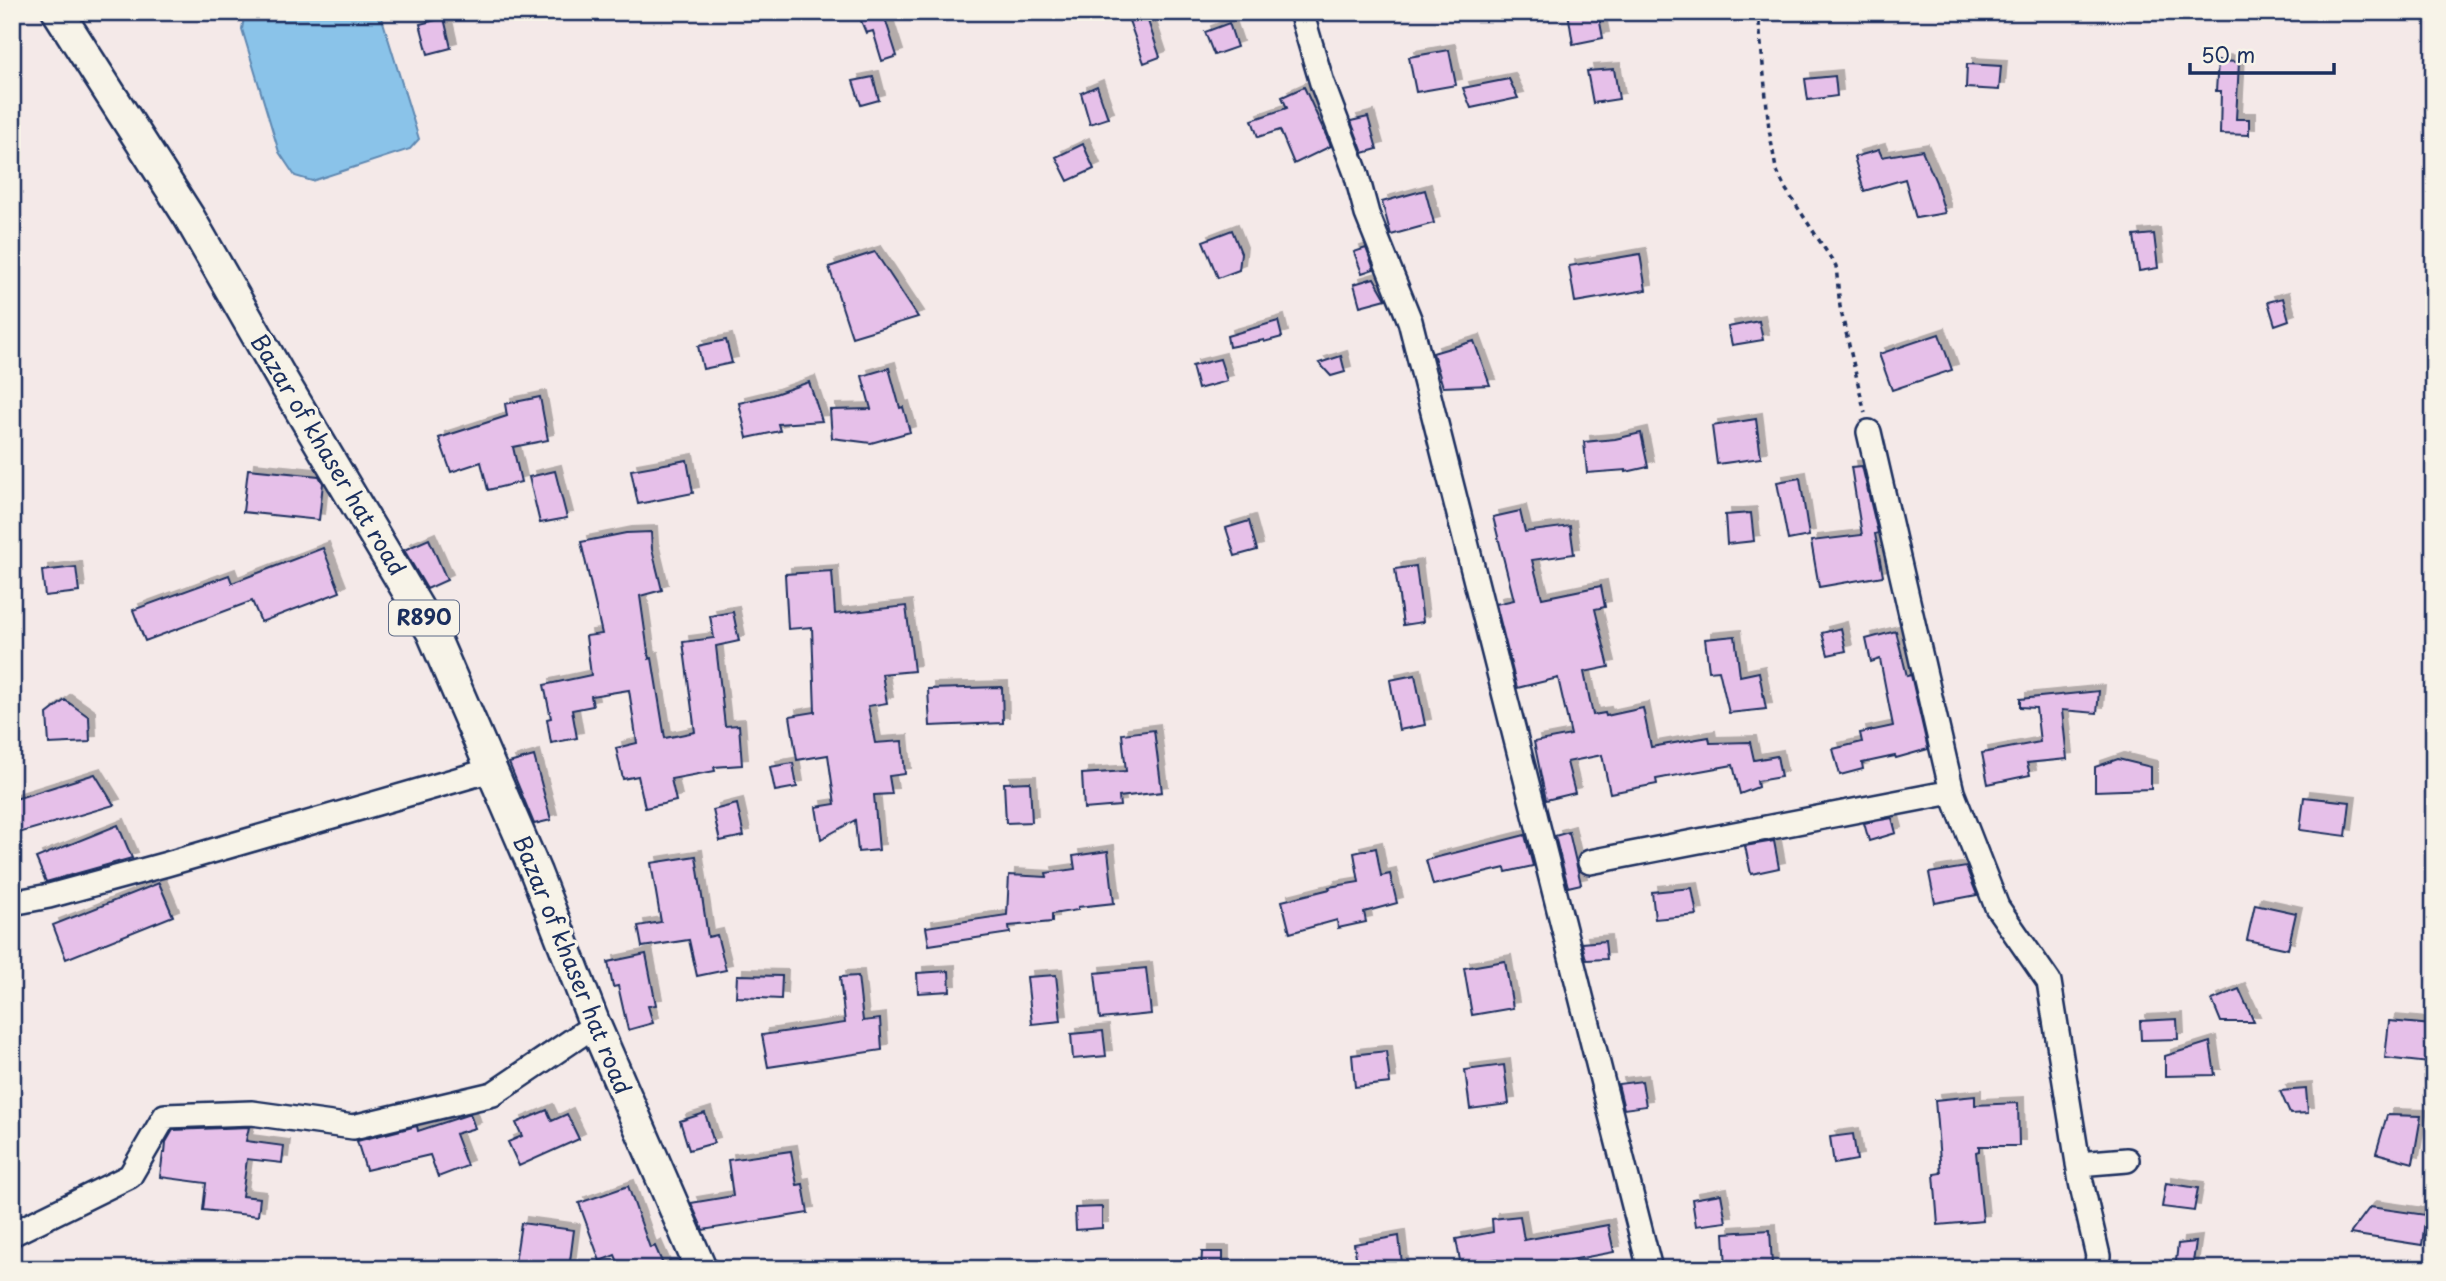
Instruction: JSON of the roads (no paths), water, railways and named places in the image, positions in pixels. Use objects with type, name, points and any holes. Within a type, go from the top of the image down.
[{"type":"main road","name":"Bazar of khaser hat road","points":[[58,12],[190,217],[290,393],[432,632],[536,873],[595,1025],[701,1269]]},
{"type":"street","points":[[1301,12],[1322,83],[1356,173],[1367,214],[1410,321],[1650,1269]]},
{"type":"street","points":[[1869,432],[1952,792],[1997,907],[2049,982],[2078,1164],[2098,1256],[2096,1269]]},
{"type":"street","points":[[12,903],[49,896],[154,867],[491,770]]},
{"type":"street","points":[[1590,862],[1952,792]]},
{"type":"street","points":[[12,1234],[130,1176],[165,1116],[252,1113],[354,1127],[493,1094],[595,1025]]},
{"type":"street","points":[[2078,1164],[2127,1160]]},
{"type":"water","points":[[245,12],[380,12],[419,139],[410,149],[312,181],[295,176],[279,152],[242,29]]}]
